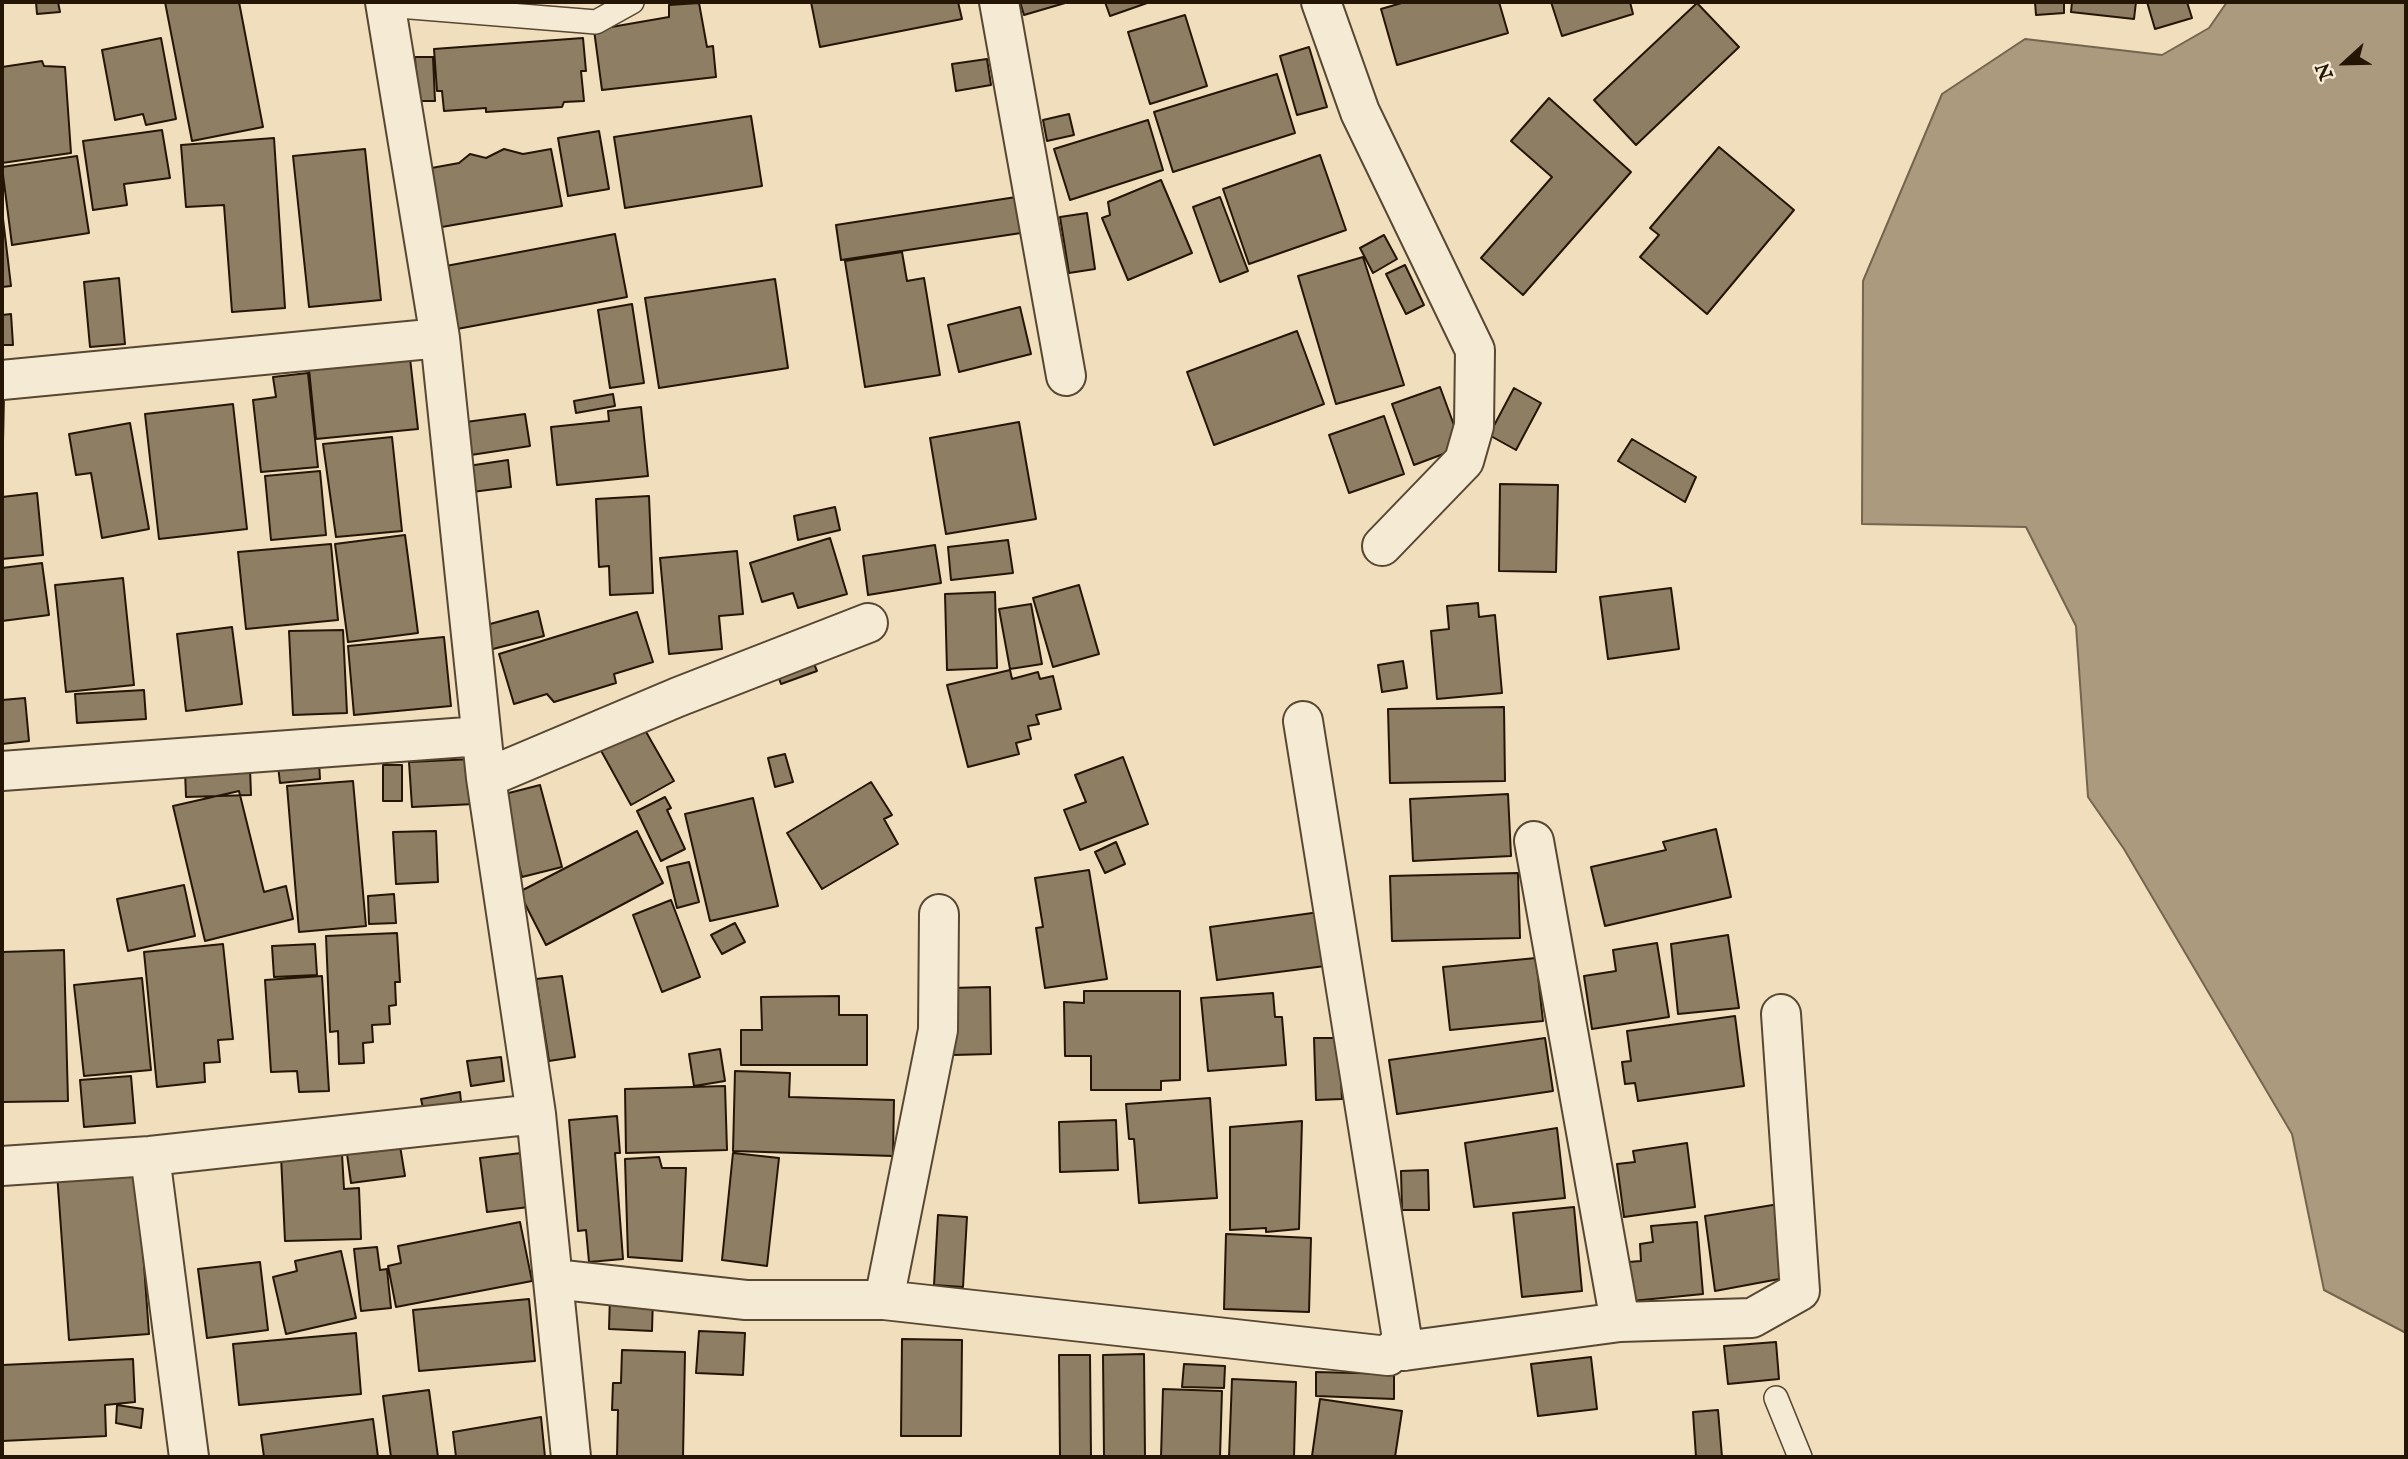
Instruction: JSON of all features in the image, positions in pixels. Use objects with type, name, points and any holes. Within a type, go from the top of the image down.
[{"type":"street","points":[[999,2],[1066,376]]},
{"type":"street","points":[[1321,2],[1360,112],[1475,350],[1474,426],[1464,461],[1382,546]]},
{"type":"street","points":[[386,4],[440,338],[481,736],[536,1114],[571,1457]]},
{"type":"street","points":[[2,380],[440,338]]},
{"type":"street","points":[[486,778],[678,697],[868,624]]},
{"type":"street","points":[[1303,721],[1404,1351]]},
{"type":"street","points":[[2,771],[481,736]]},
{"type":"street","points":[[1534,841],[1620,1322]]},
{"type":"street","points":[[884,1300],[938,1030],[939,914]]},
{"type":"street","points":[[554,1279],[746,1300],[884,1300],[1388,1356],[1393,1350],[1404,1351],[1620,1322],[1752,1318],[1800,1291],[1781,1014]]},
{"type":"street","points":[[2,1166],[150,1156],[536,1114]]},
{"type":"street","points":[[150,1156],[190,1457]]},
{"type":"lane","points":[[386,4],[596,22],[632,2]]},
{"type":"lane","points":[[1776,1398],[1800,1457]]},
{"type":"shaded area","points":[[2227,2],[2406,2],[2406,1333],[2324,1290],[2292,1134],[2124,849],[2088,797],[2076,626],[2026,527],[1862,524],[1863,281],[1942,94],[2025,39],[2162,55],[2209,28]]},
{"type":"building","points":[[36,2],[58,2],[60,12],[37,14]]},
{"type":"building","points":[[165,2],[239,2],[263,127],[192,141]]},
{"type":"building","points":[[811,2],[958,2],[962,19],[820,47]]},
{"type":"building","points":[[1020,2],[1065,2],[1065,3],[1024,15]]},
{"type":"building","points":[[1105,2],[1150,2],[1110,16]]},
{"type":"building","points":[[1405,2],[1499,2],[1508,33],[1397,65],[1381,9]]},
{"type":"building","points":[[1551,2],[1630,2],[1633,14],[1562,36]]},
{"type":"building","points":[[2035,2],[2064,2],[2064,13],[2036,15]]},
{"type":"building","points":[[2072,2],[2136,2],[2134,19],[2071,12]]},
{"type":"building","points":[[2147,2],[2187,2],[2192,18],[2155,29]]},
{"type":"building","points":[[699,3],[707,47],[713,46],[716,77],[602,90],[594,30],[669,17],[669,5]]},
{"type":"building","points":[[1697,3],[1739,47],[1636,145],[1594,100]]},
{"type":"building","points":[[1185,15],[1207,86],[1150,104],[1128,32]]},
{"type":"building","points":[[161,38],[176,119],[146,125],[143,114],[115,120],[102,50]]},
{"type":"building","points":[[583,38],[586,71],[581,71],[584,101],[564,102],[562,107],[486,112],[486,108],[444,111],[442,91],[437,91],[434,49]]},
{"type":"building","points":[[1309,47],[1327,107],[1297,115],[1280,56]]},
{"type":"building","points":[[415,57],[433,57],[435,101],[417,101]]},
{"type":"building","points":[[987,59],[991,85],[956,91],[952,64]]},
{"type":"building","points":[[42,61],[44,66],[65,67],[71,153],[2,163],[2,67]]},
{"type":"building","points":[[1277,74],[1295,133],[1173,172],[1154,112]]},
{"type":"building","points":[[1549,98],[1631,172],[1523,295],[1481,258],[1552,177],[1511,141]]},
{"type":"building","points":[[1069,114],[1074,135],[1047,141],[1043,120]]},
{"type":"building","points":[[751,116],[762,186],[625,208],[614,137]]},
{"type":"building","points":[[1148,120],[1163,170],[1070,200],[1054,149]]},
{"type":"building","points":[[162,130],[170,178],[124,184],[127,205],[93,210],[83,141]]},
{"type":"building","points":[[599,131],[609,189],[568,196],[558,138]]},
{"type":"building","points":[[274,138],[285,308],[232,312],[224,205],[186,207],[181,145]]},
{"type":"building","points":[[1719,147],[1794,210],[1707,314],[1640,257],[1659,235],[1650,228]]},
{"type":"building","points":[[365,149],[381,300],[309,307],[293,156]]},
{"type":"building","points":[[504,149],[523,154],[551,149],[562,206],[436,228],[426,169],[459,163],[470,154],[486,158]]},
{"type":"building","points":[[1320,155],[1346,230],[1249,264],[1223,189]]},
{"type":"building","points":[[77,156],[89,233],[12,245],[2,167]]},
{"type":"building","points":[[1161,180],[1192,253],[1128,280],[1102,218],[1110,215],[1108,202]]},
{"type":"building","points":[[1016,197],[1021,233],[841,260],[836,225]]},
{"type":"building","points":[[1220,197],[1248,271],[1220,282],[1193,207]]},
{"type":"building","points":[[2,210],[11,286],[2,287]]},
{"type":"building","points":[[1087,213],[1095,269],[1069,273],[1060,217]]},
{"type":"building","points":[[615,234],[627,297],[457,329],[446,266]]},
{"type":"building","points":[[1384,235],[1397,259],[1373,273],[1360,248]]},
{"type":"building","points":[[902,252],[907,281],[924,278],[940,375],[865,387],[845,261]]},
{"type":"building","points":[[1363,257],[1404,385],[1336,404],[1298,276]]},
{"type":"building","points":[[1405,265],[1424,305],[1406,314],[1386,274]]},
{"type":"building","points":[[119,278],[125,344],[90,347],[84,282]]},
{"type":"building","points":[[775,279],[788,368],[659,388],[645,298]]},
{"type":"building","points":[[632,304],[644,383],[610,388],[598,310]]},
{"type":"building","points":[[1020,307],[1031,354],[959,372],[948,325]]},
{"type":"building","points":[[11,314],[13,345],[2,345],[2,315]]},
{"type":"building","points":[[1297,331],[1324,404],[1214,445],[1187,372]]},
{"type":"building","points":[[410,358],[418,429],[316,439],[309,369]]},
{"type":"building","points":[[308,373],[318,467],[261,472],[253,400],[276,397],[273,377]]},
{"type":"building","points":[[1440,387],[1462,447],[1414,465],[1392,404]]},
{"type":"building","points":[[1514,388],[1541,403],[1516,450],[1489,435]]},
{"type":"building","points":[[2,394],[4,394],[2,490]]},
{"type":"building","points":[[613,394],[615,406],[576,413],[574,401]]},
{"type":"building","points":[[233,404],[247,529],[159,539],[145,414]]},
{"type":"building","points":[[641,407],[648,476],[557,485],[551,427],[609,421],[608,411]]},
{"type":"building","points":[[525,414],[530,446],[471,455],[466,422]]},
{"type":"building","points":[[1384,416],[1404,474],[1349,493],[1329,435]]},
{"type":"building","points":[[1019,422],[1036,519],[946,534],[930,438]]},
{"type":"building","points":[[130,423],[149,529],[102,538],[91,473],[76,475],[69,434]]},
{"type":"building","points":[[392,437],[402,531],[336,537],[323,444]]},
{"type":"building","points":[[1632,439],[1696,477],[1685,502],[1618,461]]},
{"type":"building","points":[[508,460],[511,487],[472,492],[468,466]]},
{"type":"building","points":[[320,471],[326,535],[271,540],[265,476]]},
{"type":"building","points":[[1500,484],[1558,485],[1556,572],[1499,571]]},
{"type":"building","points":[[37,493],[43,555],[2,559],[2,497]]},
{"type":"building","points":[[649,496],[653,593],[610,595],[609,566],[599,567],[596,499]]},
{"type":"building","points":[[835,507],[840,530],[798,540],[794,516]]},
{"type":"building","points":[[405,535],[418,633],[348,642],[335,544]]},
{"type":"building","points":[[830,538],[847,594],[798,608],[793,593],[762,602],[750,563]]},
{"type":"building","points":[[1008,540],[1013,573],[951,580],[948,547]]},
{"type":"building","points":[[331,544],[338,620],[246,629],[238,552]]},
{"type":"building","points":[[935,545],[941,583],[868,595],[863,556]]},
{"type":"building","points":[[737,551],[743,614],[719,616],[722,649],[669,654],[660,558]]},
{"type":"building","points":[[42,563],[49,615],[2,621],[2,568]]},
{"type":"building","points":[[123,578],[134,685],[66,692],[55,585]]},
{"type":"building","points":[[1079,585],[1099,654],[1053,667],[1033,598]]},
{"type":"building","points":[[1671,588],[1679,649],[1608,659],[1600,597]]},
{"type":"building","points":[[995,592],[997,668],[947,670],[945,594]]},
{"type":"building","points":[[1478,603],[1479,617],[1495,615],[1502,693],[1437,699],[1431,631],[1449,629],[1447,606]]},
{"type":"building","points":[[1031,604],[1042,664],[1010,669],[999,609]]},
{"type":"building","points":[[538,611],[544,636],[485,651],[479,627]]},
{"type":"building","points":[[637,612],[653,662],[614,674],[616,683],[554,702],[547,694],[514,704],[499,654]]},
{"type":"building","points":[[232,627],[242,704],[186,711],[177,634]]},
{"type":"building","points":[[343,630],[347,713],[293,715],[289,631]]},
{"type":"building","points":[[444,637],[451,706],[354,715],[348,646]]},
{"type":"building","points":[[810,654],[817,671],[781,684],[775,667]]},
{"type":"building","points":[[1403,661],[1407,688],[1382,692],[1378,665]]},
{"type":"building","points":[[1010,670],[1012,679],[1038,672],[1040,679],[1053,676],[1061,709],[1036,715],[1039,724],[1028,726],[1031,739],[1016,743],[1019,754],[968,767],[947,685]]},
{"type":"building","points":[[144,690],[146,719],[77,723],[75,694]]},
{"type":"building","points":[[25,698],[29,741],[2,744],[2,700]]},
{"type":"building","points":[[1504,707],[1505,781],[1390,783],[1388,709]]},
{"type":"building","points":[[641,723],[674,781],[631,805],[599,747]]},
{"type":"building","points":[[785,754],[793,782],[775,787],[768,758]]},
{"type":"building","points":[[1123,757],[1148,824],[1080,850],[1064,810],[1086,802],[1075,775]]},
{"type":"building","points":[[473,759],[475,804],[412,807],[409,762]]},
{"type":"building","points":[[319,761],[320,779],[280,783],[278,766]]},
{"type":"building","points":[[383,765],[402,765],[402,801],[383,801]]},
{"type":"building","points":[[250,768],[251,795],[186,797],[185,771]]},
{"type":"building","points":[[353,781],[366,926],[299,932],[287,786]]},
{"type":"building","points":[[871,782],[892,815],[884,819],[898,844],[822,889],[787,833]]},
{"type":"building","points":[[540,785],[562,867],[522,877],[501,795]]},
{"type":"building","points":[[239,791],[264,892],[286,886],[293,919],[205,941],[173,806]]},
{"type":"building","points":[[1508,794],[1511,856],[1413,861],[1410,799]]},
{"type":"building","points":[[665,797],[671,808],[667,810],[685,849],[661,861],[637,811]]},
{"type":"building","points":[[753,798],[778,906],[710,921],[685,814]]},
{"type":"building","points":[[1716,829],[1731,897],[1605,926],[1591,867],[1666,850],[1663,842]]},
{"type":"building","points":[[436,831],[438,882],[396,884],[393,832]]},
{"type":"building","points":[[637,831],[663,883],[546,945],[519,892]]},
{"type":"building","points":[[1116,842],[1125,864],[1105,873],[1095,852]]},
{"type":"building","points":[[689,862],[699,902],[677,908],[667,867]]},
{"type":"building","points":[[1089,870],[1107,979],[1045,988],[1036,928],[1043,927],[1035,878]]},
{"type":"building","points":[[1518,873],[1520,938],[1392,941],[1390,876]]},
{"type":"building","points":[[184,885],[195,936],[128,951],[117,899]]},
{"type":"building","points":[[394,894],[396,923],[369,924],[368,896]]},
{"type":"building","points":[[671,900],[700,977],[662,992],[633,915]]},
{"type":"building","points":[[1327,911],[1325,966],[1217,980],[1210,927]]},
{"type":"building","points":[[735,923],[745,942],[722,954],[711,935]]},
{"type":"building","points":[[397,933],[400,982],[395,982],[396,1005],[389,1006],[390,1024],[372,1025],[373,1042],[363,1043],[364,1063],[339,1064],[338,1031],[330,1032],[326,936]]},
{"type":"building","points":[[1728,935],[1739,1008],[1678,1014],[1671,944]]},
{"type":"building","points":[[1657,943],[1669,1017],[1592,1029],[1584,976],[1616,971],[1613,950]]},
{"type":"building","points":[[223,944],[233,1039],[218,1040],[220,1062],[204,1063],[205,1082],[157,1087],[144,952]]},
{"type":"building","points":[[315,944],[317,975],[274,977],[272,946]]},
{"type":"building","points":[[64,950],[68,1101],[2,1102],[2,952]]},
{"type":"building","points":[[1536,958],[1543,1021],[1450,1030],[1443,967]]},
{"type":"building","points":[[322,976],[329,1091],[299,1092],[297,1071],[271,1072],[265,980]]},
{"type":"building","points":[[562,976],[575,1057],[549,1061],[536,979]]},
{"type":"building","points":[[142,978],[151,1070],[84,1076],[74,985]]},
{"type":"building","points":[[990,987],[991,1054],[953,1055],[951,988]]},
{"type":"building","points":[[1084,991],[1180,991],[1180,1080],[1161,1081],[1161,1090],[1091,1090],[1091,1056],[1065,1056],[1064,1002],[1084,1003]]},
{"type":"building","points":[[1273,993],[1275,1017],[1282,1017],[1286,1065],[1208,1071],[1201,998]]},
{"type":"building","points":[[839,996],[839,1015],[867,1015],[867,1065],[741,1065],[741,1030],[762,1030],[761,997]]},
{"type":"building","points":[[1735,1016],[1744,1086],[1638,1101],[1635,1083],[1625,1084],[1622,1062],[1631,1061],[1627,1031]]},
{"type":"building","points":[[1314,1038],[1339,1038],[1342,1099],[1316,1100]]},
{"type":"building","points":[[1545,1038],[1553,1091],[1397,1114],[1389,1060]]},
{"type":"building","points":[[720,1049],[725,1081],[694,1086],[689,1054]]},
{"type":"building","points":[[501,1057],[504,1081],[471,1086],[467,1061]]},
{"type":"building","points":[[735,1071],[790,1073],[789,1097],[894,1100],[893,1156],[733,1151]]},
{"type":"building","points":[[131,1076],[135,1123],[84,1127],[80,1080]]},
{"type":"building","points":[[725,1086],[727,1150],[626,1153],[625,1089]]},
{"type":"building","points":[[460,1092],[462,1111],[425,1117],[421,1099]]},
{"type":"building","points":[[1210,1098],[1217,1198],[1139,1203],[1134,1139],[1129,1139],[1126,1104]]},
{"type":"building","points":[[617,1116],[620,1153],[615,1153],[623,1259],[589,1262],[586,1230],[578,1231],[569,1120]]},
{"type":"building","points":[[1116,1120],[1118,1170],[1060,1172],[1059,1122]]},
{"type":"building","points":[[1302,1121],[1299,1229],[1266,1232],[1266,1228],[1230,1230],[1230,1127]]},
{"type":"building","points":[[1557,1128],[1565,1198],[1474,1207],[1465,1143]]},
{"type":"building","points":[[1687,1143],[1695,1207],[1624,1217],[1617,1164],[1635,1162],[1633,1151]]},
{"type":"building","points":[[400,1146],[405,1176],[351,1183],[347,1154]]},
{"type":"building","points":[[521,1153],[529,1207],[487,1212],[480,1158]]},
{"type":"building","points":[[733,1153],[779,1158],[767,1266],[722,1260]]},
{"type":"building","points":[[342,1154],[344,1189],[359,1188],[361,1239],[285,1241],[281,1156]]},
{"type":"building","points":[[659,1157],[662,1168],[686,1168],[682,1261],[628,1257],[625,1159]]},
{"type":"building","points":[[137,1168],[149,1334],[69,1340],[57,1173]]},
{"type":"building","points":[[1428,1170],[1429,1210],[1402,1210],[1401,1171]]},
{"type":"building","points":[[1779,1204],[1790,1277],[1715,1291],[1705,1216]]},
{"type":"building","points":[[1574,1207],[1582,1291],[1522,1297],[1513,1213]]},
{"type":"building","points":[[938,1215],[967,1217],[963,1287],[934,1285]]},
{"type":"building","points":[[520,1222],[532,1281],[396,1307],[388,1266],[401,1263],[398,1246]]},
{"type":"building","points":[[1697,1222],[1703,1294],[1632,1301],[1628,1262],[1641,1261],[1640,1244],[1653,1242],[1651,1226]]},
{"type":"building","points":[[1226,1234],[1311,1238],[1309,1312],[1224,1309]]},
{"type":"building","points":[[377,1247],[380,1270],[387,1269],[391,1308],[361,1311],[354,1249]]},
{"type":"building","points":[[341,1251],[356,1318],[286,1334],[273,1277],[297,1271],[295,1261]]},
{"type":"building","points":[[260,1262],[268,1330],[207,1338],[198,1269]]},
{"type":"building","points":[[610,1295],[653,1296],[652,1331],[609,1329]]},
{"type":"building","points":[[529,1299],[535,1361],[419,1371],[413,1310]]},
{"type":"building","points":[[699,1331],[745,1333],[743,1375],[696,1373]]},
{"type":"building","points":[[356,1333],[361,1394],[239,1405],[233,1344]]},
{"type":"building","points":[[902,1339],[962,1340],[961,1436],[901,1436]]},
{"type":"building","points":[[1776,1342],[1779,1379],[1728,1384],[1724,1346]]},
{"type":"building","points":[[622,1350],[685,1352],[683,1457],[617,1457],[618,1410],[612,1410],[613,1383],[621,1383]]},
{"type":"building","points":[[1144,1354],[1145,1457],[1104,1457],[1103,1355]]},
{"type":"building","points":[[1059,1355],[1090,1355],[1091,1457],[1060,1457]]},
{"type":"building","points":[[1591,1357],[1597,1409],[1538,1416],[1531,1364]]},
{"type":"building","points":[[133,1359],[135,1402],[105,1405],[106,1436],[2,1441],[2,1365]]},
{"type":"building","points":[[1184,1364],[1225,1366],[1224,1388],[1182,1387]]},
{"type":"building","points":[[1316,1372],[1394,1374],[1394,1399],[1316,1396]]},
{"type":"building","points":[[1232,1379],[1296,1382],[1294,1457],[1229,1457]]},
{"type":"building","points":[[1163,1389],[1222,1391],[1220,1457],[1161,1457]]},
{"type":"building","points":[[429,1390],[438,1457],[391,1457],[383,1396]]},
{"type":"building","points":[[1320,1399],[1402,1411],[1395,1457],[1312,1456]]},
{"type":"building","points":[[117,1405],[143,1409],[141,1428],[116,1423]]},
{"type":"building","points":[[1718,1410],[1722,1457],[1696,1457],[1693,1412]]},
{"type":"building","points":[[541,1417],[545,1457],[456,1457],[453,1432]]},
{"type":"building","points":[[373,1419],[378,1457],[264,1457],[261,1435]]}]
